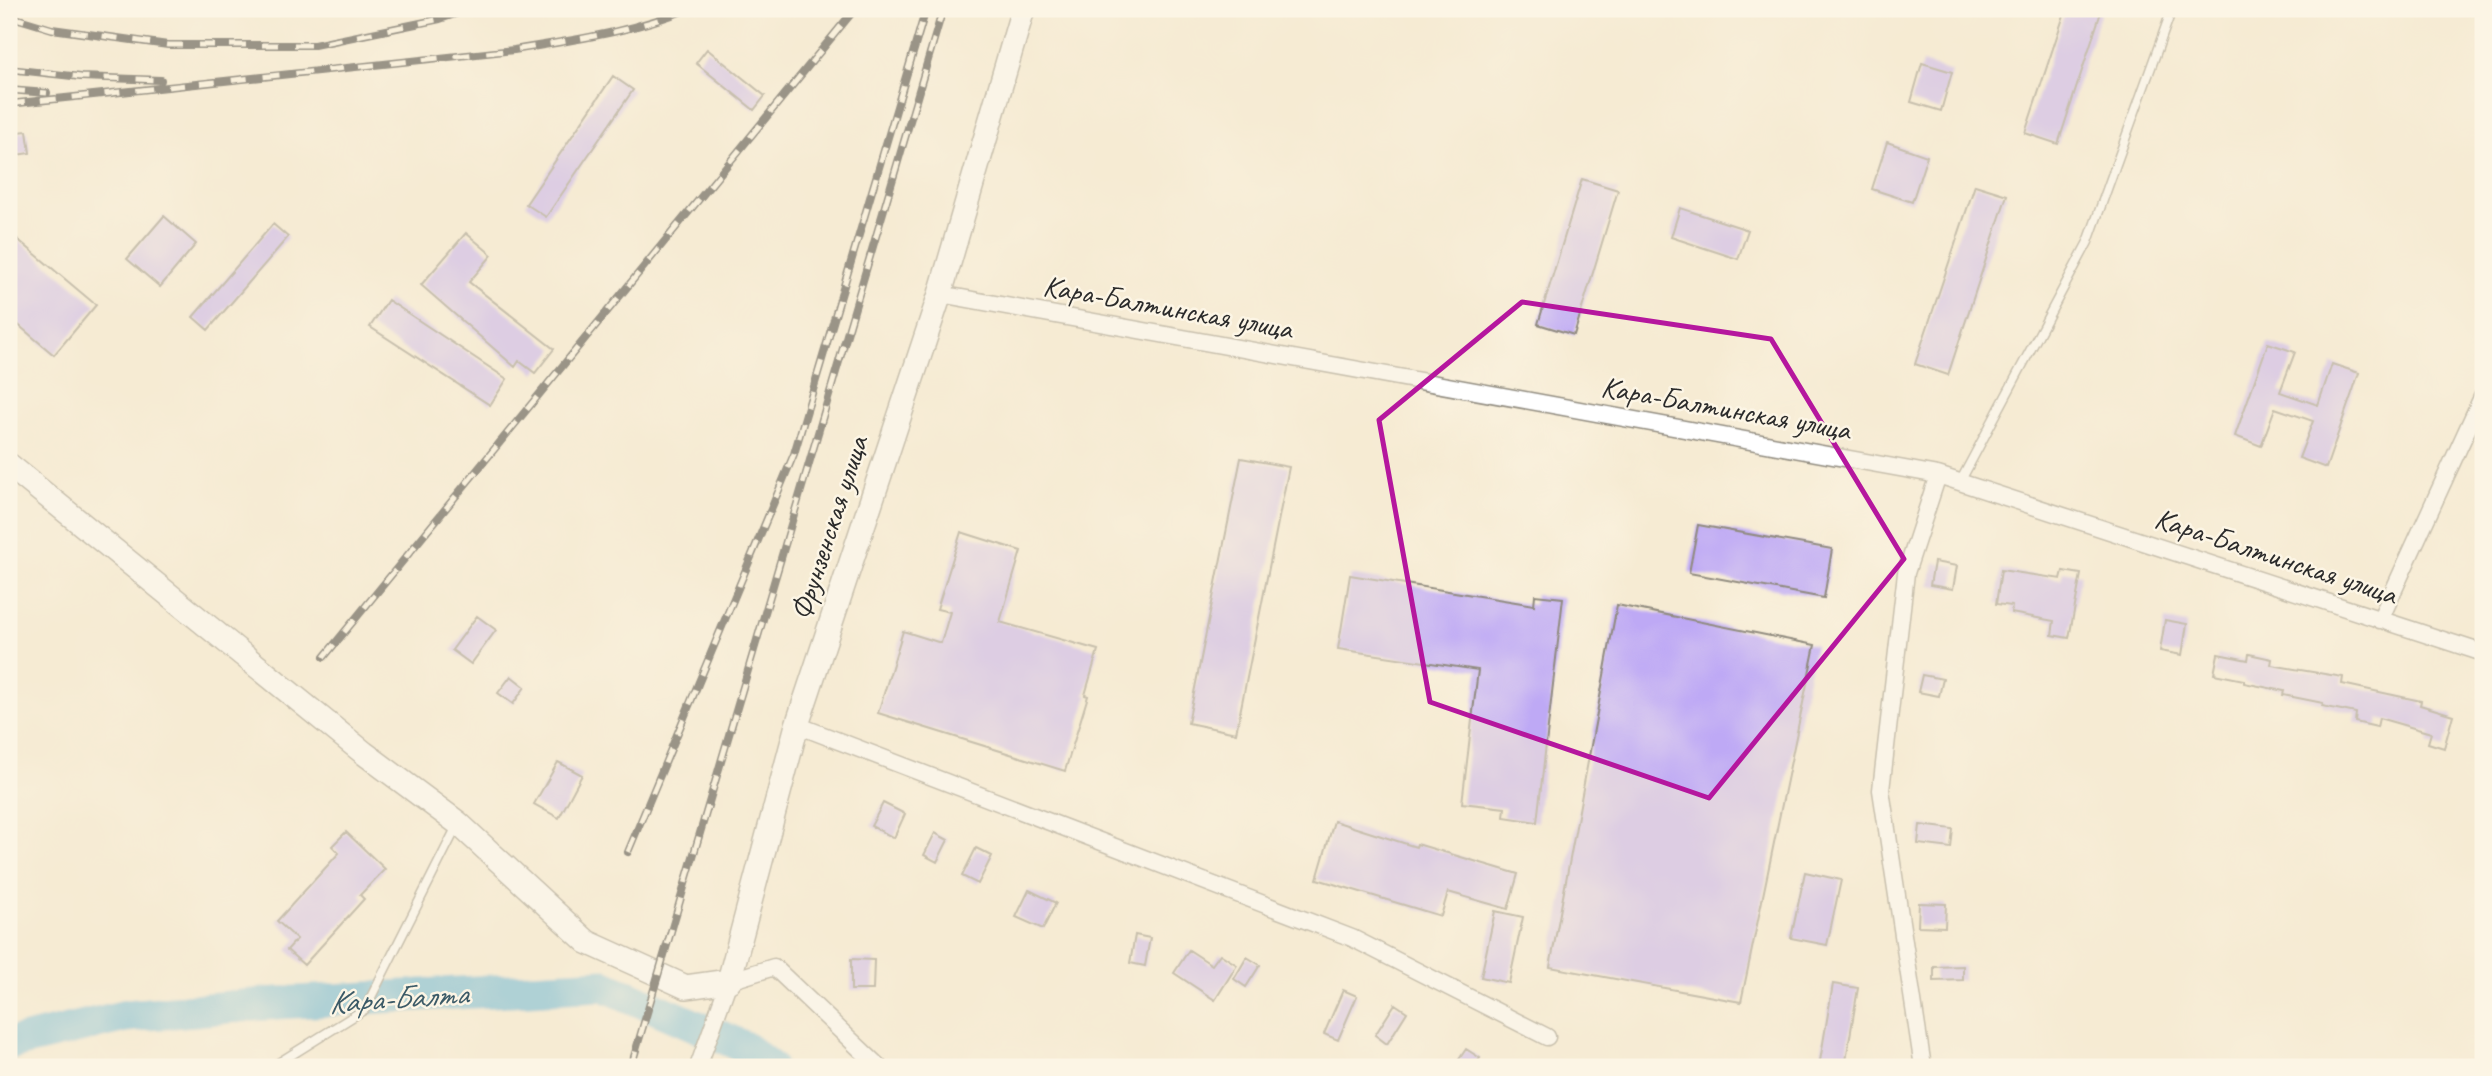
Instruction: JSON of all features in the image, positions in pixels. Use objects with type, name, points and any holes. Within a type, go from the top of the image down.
[{"type":"street","name":"Фрунзенская улица","points":[[698,1067],[729,981],[797,725],[940,294],[1023,9]]},
{"type":"street","name":"Кара-Балтинская улица","points":[[940,294],[1938,475],[2483,653]]},
{"type":"street","points":[[2380,620],[2483,395]]},
{"type":"street","points":[[9,466],[364,753],[458,823],[587,942],[686,987],[729,981],[774,967],[879,1067]]},
{"type":"street","points":[[1923,1067],[1881,790],[1906,573],[1938,475]]},
{"type":"street","points":[[797,725],[1352,938],[1547,1037]]},
{"type":"lane","points":[[1960,482],[2088,242],[2172,9]]},
{"type":"lane","points":[[272,1067],[365,1009],[458,823]]},
{"type":"highlighted area","points":[[1522,302],[1771,339],[1904,559],[1709,798],[1430,702],[1379,420]]},
{"type":"building","points":[[2066,9],[2102,9],[2058,144],[2025,133]]},
{"type":"building","points":[[707,49],[765,96],[754,110],[696,63]]},
{"type":"building","points":[[1922,63],[1952,72],[1941,111],[1911,102]]},
{"type":"building","points":[[613,76],[633,90],[546,217],[526,204]]},
{"type":"building","points":[[27,131],[30,153],[9,156],[9,133]]},
{"type":"building","points":[[1887,142],[1927,156],[1912,202],[1872,189]]},
{"type":"building","points":[[1582,179],[1618,190],[1574,335],[1538,324]]},
{"type":"building","points":[[1975,185],[2007,195],[1948,375],[1915,364]]},
{"type":"building","points":[[1680,208],[1748,230],[1738,259],[1671,237]]},
{"type":"building","points":[[164,216],[196,244],[160,287],[127,259]]},
{"type":"building","points":[[273,224],[288,237],[208,330],[193,317]]},
{"type":"building","points":[[9,232],[96,305],[54,355],[9,317]]},
{"type":"building","points":[[466,233],[492,255],[469,282],[554,349],[535,373],[519,361],[515,367],[421,285]]},
{"type":"building","points":[[388,300],[507,379],[490,405],[370,327]]},
{"type":"building","points":[[2268,343],[2295,352],[2280,392],[2318,405],[2332,364],[2359,373],[2326,468],[2299,458],[2313,421],[2275,408],[2261,446],[2235,436]]},
{"type":"building","points":[[1241,458],[1289,467],[1236,733],[1188,723]]},
{"type":"building","points":[[1698,525],[1832,549],[1824,598],[1689,573]]},
{"type":"building","points":[[961,532],[1021,551],[1000,622],[1098,650],[1085,695],[1088,696],[1065,771],[878,713],[903,631],[941,643],[950,612],[937,609]]},
{"type":"building","points":[[1934,562],[1957,566],[1953,589],[1930,585]]},
{"type":"building","points":[[2001,570],[2061,579],[2063,571],[2081,574],[2069,638],[2052,635],[2054,621],[2011,613],[2012,606],[1996,604]]},
{"type":"building","points":[[1350,575],[1534,605],[1535,595],[1563,598],[1537,822],[1504,817],[1505,808],[1462,803],[1478,670],[1338,649]]},
{"type":"building","points":[[1617,605],[1815,645],[1741,1002],[1550,967]]},
{"type":"building","points":[[477,616],[496,630],[471,664],[452,650]]},
{"type":"building","points":[[2165,620],[2187,624],[2182,655],[2160,651]]},
{"type":"building","points":[[2218,654],[2248,660],[2249,654],[2272,659],[2271,665],[2343,677],[2342,684],[2421,701],[2420,705],[2453,715],[2444,748],[2428,743],[2431,733],[2379,718],[2377,727],[2355,722],[2356,713],[2322,706],[2323,703],[2283,695],[2284,691],[2214,674]]},
{"type":"building","points":[[1922,675],[1943,679],[1939,696],[1918,692]]},
{"type":"building","points":[[511,676],[525,687],[513,704],[498,693]]},
{"type":"building","points":[[558,762],[582,775],[559,818],[534,804]]},
{"type":"building","points":[[883,803],[905,814],[894,838],[871,826]]},
{"type":"building","points":[[1334,821],[1416,847],[1417,844],[1518,874],[1508,909],[1448,892],[1441,916],[1317,879]]},
{"type":"building","points":[[1920,825],[1953,829],[1951,848],[1918,844]]},
{"type":"building","points":[[346,832],[385,869],[360,895],[364,899],[304,965],[287,950],[297,939],[277,921],[339,853],[332,846]]},
{"type":"building","points":[[935,833],[948,840],[937,862],[924,855]]},
{"type":"building","points":[[976,848],[992,856],[978,884],[962,876]]},
{"type":"building","points":[[1805,872],[1841,880],[1827,945],[1791,938]]},
{"type":"building","points":[[1029,890],[1056,903],[1043,929],[1016,917]]},
{"type":"building","points":[[1919,903],[1946,904],[1945,927],[1918,926]]},
{"type":"building","points":[[1495,911],[1523,917],[1509,983],[1481,977]]},
{"type":"building","points":[[1135,935],[1150,938],[1145,966],[1130,963]]},
{"type":"building","points":[[1189,950],[1212,965],[1220,954],[1237,965],[1215,1000],[1174,973]]},
{"type":"building","points":[[1247,957],[1260,965],[1246,987],[1234,979]]},
{"type":"building","points":[[851,959],[874,960],[873,990],[851,990]]},
{"type":"building","points":[[1963,966],[1963,980],[1934,981],[1934,967]]},
{"type":"building","points":[[1833,984],[1858,988],[1845,1067],[1819,1067]]},
{"type":"building","points":[[1343,990],[1357,996],[1338,1040],[1324,1034]]},
{"type":"building","points":[[1395,1004],[1407,1012],[1387,1044],[1375,1035]]},
{"type":"building","points":[[1466,1049],[1480,1058],[1474,1067],[1454,1067]]},
{"type":"waterway","name":"Кара-Балта","points":[[9,1044],[126,1016],[277,1003],[603,985],[744,1047],[770,1067]]},
{"type":"railway","points":[[9,16],[52,29],[168,45],[314,45],[440,19],[470,9]]},
{"type":"railway","points":[[9,104],[514,50],[624,29],[687,9]]},
{"type":"railway","points":[[324,657],[855,9]]},
{"type":"railway","points":[[628,852],[794,454],[926,9]]},
{"type":"railway","points":[[631,1067],[943,9]]},
{"type":"railway","points":[[9,69],[81,77],[161,80]]},
{"type":"railway","points":[[9,90],[47,93]]}]
